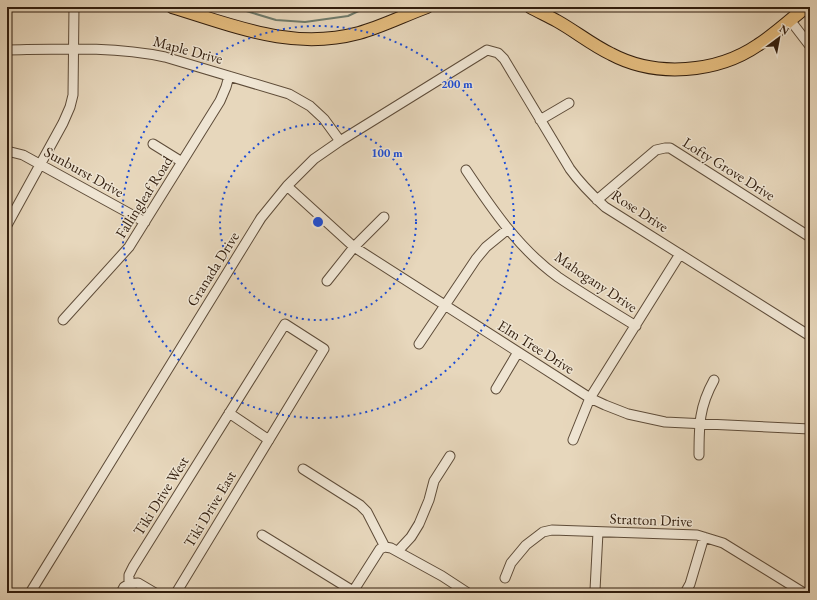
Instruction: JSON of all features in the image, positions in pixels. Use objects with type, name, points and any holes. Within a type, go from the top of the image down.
[{"type":"main road","points":[[172,7],[264,35],[304,39],[333,38],[359,33],[427,7]]},
{"type":"main road","points":[[530,7],[557,21],[611,54],[631,63],[656,68],[686,69],[717,64],[729,60],[758,45],[806,7]]},
{"type":"street","points":[[7,225],[63,123],[70,107],[73,95],[74,7]]},
{"type":"street","points":[[790,20],[810,46]]},
{"type":"street","name":"Maple Drive","points":[[7,50],[121,50],[145,52],[165,57],[289,94],[310,106],[324,119],[340,141]]},
{"type":"street","name":"Granada Drive","points":[[30,593],[261,218],[287,186],[314,159],[340,141],[487,50],[498,53],[504,59]]},
{"type":"street","name":"Rose Drive","points":[[504,59],[570,169],[578,180],[598,200],[605,206],[810,336]]},
{"type":"street","name":"Fallingleaf Road","points":[[63,320],[129,247],[220,101],[229,76]]},
{"type":"street","points":[[540,120],[569,103]]},
{"type":"street","points":[[153,144],[182,162]]},
{"type":"street","name":"Lofty Grove Drive","points":[[598,200],[656,150],[670,148],[810,237]]},
{"type":"street","name":"Sunburst Drive","points":[[7,151],[23,154],[145,222]]},
{"type":"street","name":"Mahogany Drive","points":[[466,170],[494,213],[530,253],[558,277],[636,326]]},
{"type":"street","name":"Elm Tree Drive","points":[[287,186],[354,247],[590,398],[605,405],[628,414],[665,422],[810,429]]},
{"type":"street","points":[[327,282],[354,247],[384,217]]},
{"type":"street","points":[[419,344],[476,259],[486,247],[508,230]]},
{"type":"street","points":[[573,440],[590,398],[680,254]]},
{"type":"street","name":"Tiki Drive West","points":[[121,593],[124,587],[129,584],[129,575],[133,567],[284,324],[324,349],[269,440]]},
{"type":"street","points":[[496,388],[518,352]]},
{"type":"street","points":[[699,455],[699,424],[702,408],[707,392],[714,380]]},
{"type":"street","points":[[229,413],[269,440]]},
{"type":"street","name":"Tiki Drive East","points":[[176,593],[269,440]]},
{"type":"street","points":[[398,551],[411,537],[419,524],[429,500],[434,481],[450,456]]},
{"type":"street","points":[[303,468],[360,505],[367,512],[385,547]]},
{"type":"street","name":"Stratton Drive","points":[[505,578],[511,563],[526,545],[543,532],[552,530],[696,535],[723,543],[804,593]]},
{"type":"street","points":[[595,590],[598,532]]},
{"type":"street","points":[[262,535],[352,592],[380,549],[385,547],[398,551],[442,576],[468,593]]},
{"type":"street","points":[[685,593],[690,584],[704,537]]},
{"type":"street","points":[[129,584],[138,583],[155,593]]},
{"type":"waterway","points":[[233,7],[276,20],[305,22],[348,16],[367,7]]}]
